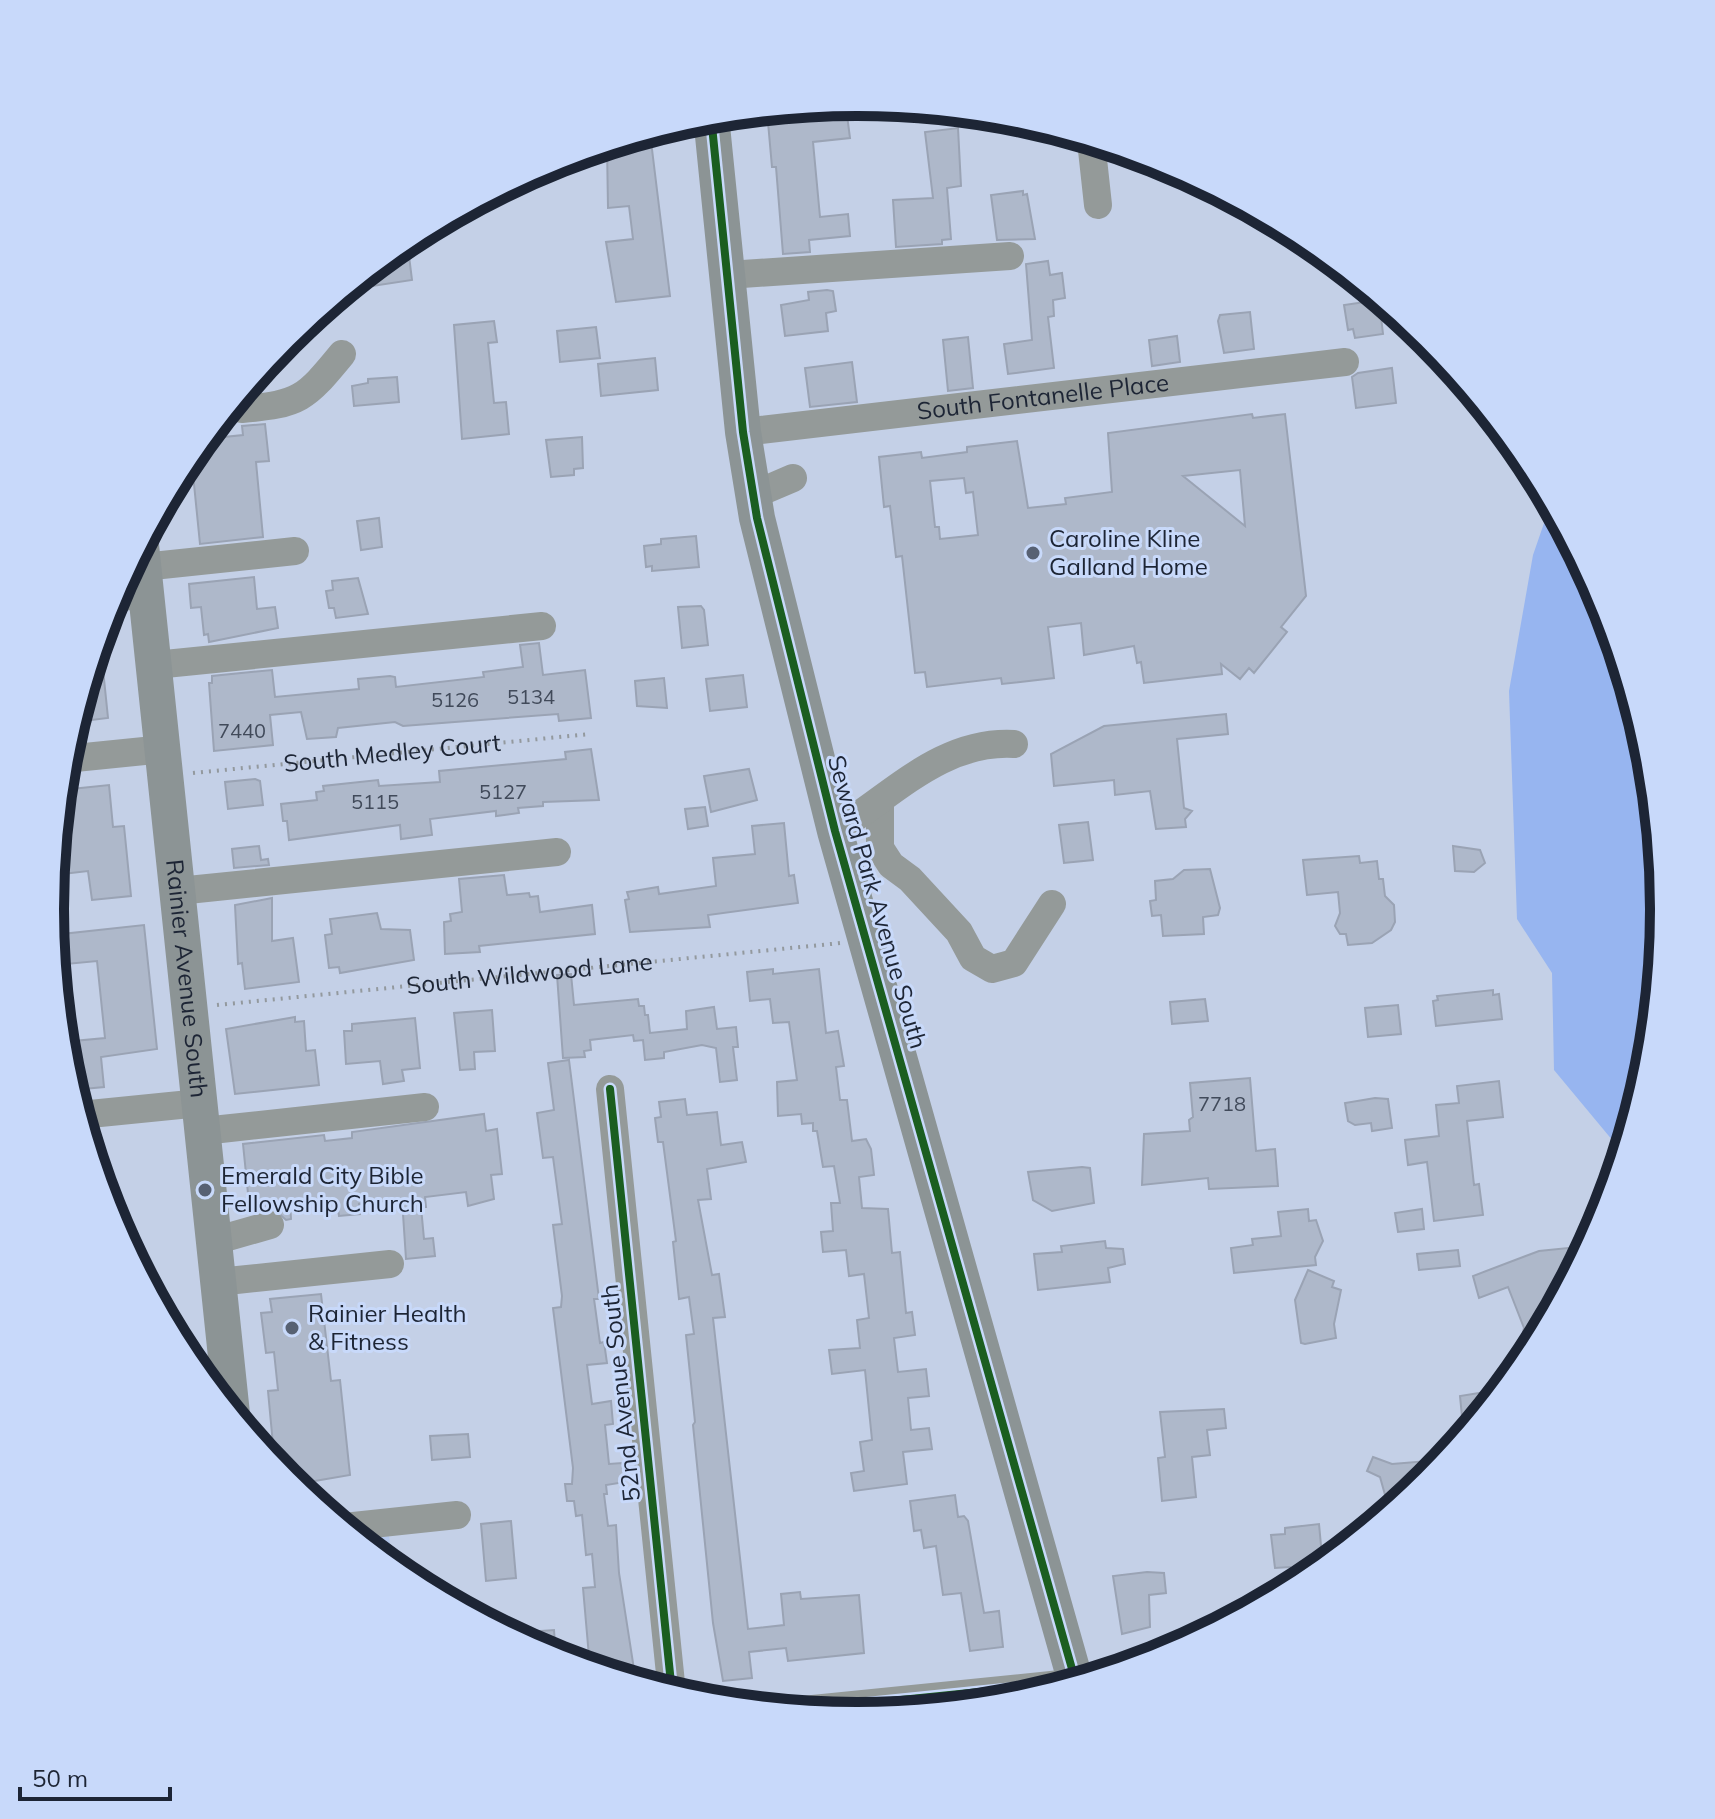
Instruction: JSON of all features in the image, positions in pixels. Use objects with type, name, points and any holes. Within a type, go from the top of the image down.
[{"type":"main road","name":"Seward Park Avenue South","points":[[712,130],[743,432],[753,495],[803,715],[1074,1673]]},
{"type":"main road","name":"Rainier Avenue South","points":[[137,579],[155,665],[230,1395]]},
{"type":"street","points":[[1092,152],[1098,205]]},
{"type":"street","points":[[728,275],[1010,256]]},
{"type":"street","points":[[242,409],[282,406],[298,400],[315,388],[342,354]]},
{"type":"street","name":"South Fontanelle Place","points":[[743,432],[1345,362]]},
{"type":"street","points":[[753,495],[793,478]]},
{"type":"street","points":[[138,576],[295,551]]},
{"type":"street","points":[[155,665],[542,626]]},
{"type":"street","points":[[835,831],[880,804],[930,763],[950,754],[992,743],[1014,744]]},
{"type":"street","points":[[79,758],[164,749]]},
{"type":"street","points":[[880,804],[880,848],[959,932],[973,958],[992,969],[1014,963],[1052,904]]},
{"type":"street","points":[[178,891],[557,852]]},
{"type":"street","name":"52nd Avenue South","points":[[610,1089],[671,1680]]},
{"type":"street","points":[[90,1112],[130,1099],[201,1117],[425,1107]]},
{"type":"street","points":[[214,1241],[270,1225]]},
{"type":"street","points":[[218,1282],[390,1264]]},
{"type":"street","points":[[358,1526],[457,1515]]},
{"type":"street","points":[[880,1702],[1000,1690]]},
{"type":"shaded area","points":[[1547,516],[1591,606],[1609,654],[1636,755],[1644,806],[1651,910],[1649,961],[1636,1064],[1615,1144],[1554,1070],[1552,973],[1517,919],[1509,691],[1533,555]]},
{"type":"shaded area","points":[[389,1536],[391,1551],[374,1539]]},
{"type":"building","points":[[847,116],[850,138],[813,142],[820,217],[848,214],[850,236],[809,240],[810,252],[783,254],[776,167],[772,167],[768,122]]},
{"type":"building","points":[[958,128],[961,186],[947,188],[951,239],[942,240],[942,244],[896,247],[893,200],[933,198],[925,132]]},
{"type":"building","points":[[651,143],[670,296],[616,302],[606,242],[633,239],[629,206],[608,208],[607,156]]},
{"type":"building","points":[[1023,191],[1023,195],[1027,194],[1035,239],[997,240],[991,195]]},
{"type":"building","points":[[409,256],[412,280],[365,287]]},
{"type":"building","points":[[1048,261],[1050,275],[1062,273],[1065,298],[1053,300],[1054,316],[1048,317],[1054,368],[1008,374],[1004,344],[1032,340],[1026,264]]},
{"type":"building","points":[[833,291],[836,311],[826,313],[828,331],[785,336],[781,305],[809,300],[808,292]]},
{"type":"building","points":[[1367,302],[1380,313],[1383,334],[1355,338],[1353,329],[1348,330],[1344,305]]},
{"type":"building","points":[[1250,312],[1254,349],[1224,353],[1218,321],[1220,315]]},
{"type":"building","points":[[494,321],[497,342],[488,343],[494,403],[506,402],[509,434],[462,439],[454,325]]},
{"type":"building","points":[[596,327],[600,358],[560,362],[557,331]]},
{"type":"building","points":[[1177,336],[1180,362],[1152,366],[1149,340]]},
{"type":"building","points":[[968,337],[973,388],[948,391],[943,340]]},
{"type":"building","points":[[655,358],[658,390],[601,396],[598,364]]},
{"type":"building","points":[[852,362],[857,402],[810,407],[805,368]]},
{"type":"building","points":[[1392,368],[1396,403],[1356,408],[1352,377],[1358,373]]},
{"type":"building","points":[[397,377],[399,402],[354,406],[352,386],[368,383],[368,379]]},
{"type":"building","name":"Caroline Kline Galland Home","points":[[1252,414],[1253,418],[1285,414],[1306,596],[1281,627],[1287,632],[1254,673],[1249,668],[1240,679],[1221,664],[1222,674],[1144,683],[1141,662],[1137,663],[1134,646],[1084,655],[1081,623],[1048,627],[1054,678],[1002,684],[1001,678],[927,687],[925,672],[915,673],[902,556],[896,557],[890,506],[884,507],[879,457],[921,452],[922,458],[967,452],[967,447],[1017,441],[1028,508],[1066,504],[1065,498],[1112,492],[1108,433]],"holes":[[[1240,470],[1245,526],[1183,476]],[[964,478],[966,493],[973,492],[978,535],[940,539],[939,527],[935,527],[930,481]]]},
{"type":"building","points":[[265,424],[269,461],[256,462],[263,537],[200,544],[193,476],[220,437],[243,435],[242,426]]},
{"type":"building","points":[[582,437],[583,468],[574,469],[574,475],[551,477],[546,440]]},
{"type":"building","points":[[379,518],[382,547],[361,550],[357,521]]},
{"type":"building","points":[[696,536],[699,567],[652,571],[652,566],[646,567],[644,546],[661,544],[661,539]]},
{"type":"building","points":[[254,577],[257,609],[275,607],[278,628],[209,642],[208,634],[204,635],[201,607],[191,608],[189,584]]},
{"type":"building","points":[[358,578],[368,614],[336,618],[334,608],[329,608],[326,591],[333,590],[332,581]]},
{"type":"building","points":[[701,606],[708,645],[682,648],[678,607]]},
{"type":"building","points":[[539,643],[543,675],[585,670],[591,718],[559,721],[558,714],[403,726],[395,722],[338,728],[336,737],[307,739],[301,712],[270,715],[273,745],[214,751],[209,683],[212,683],[212,676],[272,670],[275,697],[359,689],[358,679],[390,676],[395,677],[396,687],[484,677],[483,672],[523,667],[520,645]]},
{"type":"building","points":[[103,665],[108,718],[87,721]]},
{"type":"building","points":[[743,675],[747,707],[710,711],[706,679]]},
{"type":"building","points":[[664,678],[667,708],[637,706],[635,681]]},
{"type":"building","points":[[1226,714],[1228,734],[1177,739],[1184,808],[1192,811],[1185,819],[1186,827],[1156,829],[1150,791],[1115,795],[1114,780],[1054,786],[1051,754],[1104,726]]},
{"type":"building","points":[[591,749],[599,800],[543,802],[543,806],[518,808],[519,813],[496,816],[496,811],[430,819],[432,835],[401,839],[400,825],[289,840],[287,821],[283,821],[281,804],[317,800],[316,792],[324,791],[323,786],[378,780],[379,786],[440,782],[439,771],[566,759],[565,752]]},
{"type":"building","points":[[749,769],[757,800],[711,812],[704,776]]},
{"type":"building","points":[[260,781],[263,805],[228,809],[225,782]]},
{"type":"building","points":[[109,785],[113,827],[124,826],[131,896],[92,900],[88,871],[65,874],[74,789]]},
{"type":"building","points":[[705,807],[708,826],[688,829],[685,809]]},
{"type":"building","points":[[1088,822],[1093,860],[1064,863],[1059,825]]},
{"type":"building","points":[[784,823],[789,876],[794,875],[798,903],[708,915],[710,927],[630,932],[625,900],[629,899],[627,892],[658,887],[659,894],[716,886],[713,858],[755,854],[752,826]]},
{"type":"building","points":[[259,846],[261,860],[268,859],[269,865],[234,868],[232,849]]},
{"type":"building","points":[[1453,846],[1480,850],[1485,863],[1474,872],[1455,871]]},
{"type":"building","points":[[1359,856],[1360,863],[1377,861],[1385,896],[1394,905],[1395,922],[1391,930],[1372,943],[1348,945],[1346,934],[1340,934],[1335,926],[1340,913],[1338,892],[1307,895],[1303,860]]},
{"type":"building","points":[[1210,869],[1220,908],[1218,915],[1203,917],[1204,934],[1163,936],[1161,915],[1152,916],[1150,901],[1156,900],[1155,881],[1173,879],[1184,870]]},
{"type":"building","points":[[504,875],[507,895],[529,893],[530,897],[538,896],[540,912],[592,905],[595,934],[479,946],[480,952],[445,954],[444,922],[451,921],[450,914],[462,912],[459,879]]},
{"type":"building","points":[[272,898],[272,941],[293,938],[299,982],[245,989],[242,963],[238,964],[235,905]]},
{"type":"building","points":[[377,913],[381,929],[410,930],[414,960],[340,973],[339,967],[329,968],[325,935],[332,934],[330,919]]},
{"type":"building","points":[[144,925],[157,1049],[101,1057],[104,1087],[85,1089],[75,1041],[105,1038],[97,961],[66,964],[65,934]]},
{"type":"building","points":[[773,969],[773,974],[819,969],[826,1033],[838,1031],[844,1066],[836,1067],[840,1100],[847,1100],[852,1141],[866,1139],[871,1149],[874,1175],[859,1177],[862,1208],[888,1209],[892,1253],[900,1252],[906,1313],[912,1312],[915,1335],[894,1338],[898,1372],[926,1369],[929,1396],[908,1398],[911,1430],[929,1428],[932,1449],[903,1452],[907,1484],[854,1491],[851,1473],[864,1471],[860,1442],[872,1440],[865,1370],[832,1374],[829,1350],[860,1348],[857,1320],[869,1318],[864,1274],[849,1276],[846,1250],[823,1252],[821,1232],[833,1231],[831,1203],[840,1203],[834,1166],[823,1167],[813,1123],[802,1124],[801,1114],[778,1116],[777,1082],[797,1080],[789,1022],[773,1023],[770,999],[750,1001],[747,972]]},
{"type":"building","points":[[571,974],[574,1005],[638,999],[639,1006],[644,1006],[645,1015],[648,1015],[650,1033],[687,1029],[686,1011],[714,1007],[717,1029],[736,1027],[738,1047],[733,1047],[737,1080],[720,1082],[716,1048],[702,1045],[664,1052],[664,1058],[645,1060],[643,1040],[634,1041],[633,1035],[590,1040],[591,1050],[584,1051],[585,1057],[563,1058],[557,975]]},
{"type":"building","points":[[1493,990],[1493,995],[1499,994],[1502,1019],[1436,1026],[1433,1001],[1438,1000],[1437,996]]},
{"type":"building","points":[[1205,999],[1208,1021],[1172,1024],[1170,1002]]},
{"type":"building","points":[[1398,1005],[1401,1034],[1368,1037],[1365,1008]]},
{"type":"building","points":[[492,1010],[495,1051],[474,1052],[475,1069],[460,1070],[454,1013]]},
{"type":"building","points":[[295,1017],[295,1022],[304,1021],[306,1051],[315,1050],[319,1085],[235,1094],[226,1029]]},
{"type":"building","points":[[415,1018],[420,1068],[402,1070],[404,1081],[383,1084],[380,1061],[346,1064],[344,1031],[352,1031],[352,1024]]},
{"type":"building","points":[[569,1060],[599,1299],[594,1299],[600,1343],[604,1342],[607,1363],[587,1365],[592,1404],[611,1401],[613,1424],[605,1425],[609,1464],[622,1463],[625,1482],[606,1485],[607,1494],[604,1494],[608,1526],[616,1525],[619,1573],[634,1671],[589,1656],[583,1588],[595,1587],[592,1554],[586,1555],[582,1515],[576,1516],[574,1501],[567,1501],[565,1484],[572,1484],[573,1468],[553,1308],[561,1307],[562,1296],[553,1225],[562,1224],[553,1157],[543,1158],[537,1113],[554,1110],[548,1063]]},
{"type":"building","points":[[1250,1078],[1256,1151],[1275,1149],[1278,1186],[1209,1189],[1208,1178],[1142,1185],[1144,1134],[1190,1131],[1189,1120],[1193,1117],[1190,1083]]},
{"type":"building","points":[[1499,1081],[1503,1117],[1467,1121],[1474,1185],[1479,1184],[1483,1215],[1434,1221],[1427,1162],[1408,1165],[1405,1140],[1439,1136],[1436,1105],[1459,1103],[1457,1086]]},
{"type":"building","points":[[685,1099],[687,1115],[717,1112],[721,1145],[742,1142],[746,1162],[707,1169],[711,1199],[698,1200],[712,1275],[719,1274],[725,1317],[713,1318],[748,1629],[784,1625],[781,1594],[800,1592],[801,1599],[859,1595],[864,1653],[788,1661],[786,1648],[749,1652],[752,1678],[723,1681],[713,1623],[693,1425],[686,1335],[694,1334],[689,1297],[679,1299],[673,1242],[676,1241],[663,1142],[658,1142],[655,1118],[661,1117],[659,1102]]},
{"type":"building","points":[[1388,1099],[1392,1128],[1372,1131],[1371,1123],[1355,1125],[1348,1121],[1345,1103]]},
{"type":"building","points":[[484,1114],[486,1131],[497,1129],[502,1174],[491,1175],[494,1199],[468,1206],[466,1192],[425,1197],[426,1207],[421,1207],[424,1239],[433,1238],[435,1256],[406,1259],[402,1199],[359,1204],[360,1214],[339,1216],[337,1202],[320,1204],[319,1200],[290,1203],[291,1219],[286,1220],[273,1208],[250,1213],[243,1144],[324,1135],[325,1141],[352,1138],[352,1132]]},
{"type":"building","points":[[1090,1168],[1094,1203],[1052,1211],[1033,1200],[1028,1172]]},
{"type":"building","points":[[1308,1209],[1309,1221],[1316,1220],[1323,1241],[1315,1257],[1316,1265],[1234,1273],[1231,1248],[1253,1245],[1252,1239],[1281,1236],[1278,1212]]},
{"type":"building","points":[[1422,1209],[1424,1229],[1398,1232],[1395,1213]]},
{"type":"building","points":[[1105,1241],[1106,1248],[1123,1249],[1125,1264],[1108,1268],[1110,1282],[1038,1290],[1034,1254],[1062,1252],[1061,1246]]},
{"type":"building","points":[[1568,1248],[1571,1257],[1545,1306],[1525,1338],[1522,1337],[1524,1328],[1508,1287],[1479,1298],[1473,1276],[1539,1251]]},
{"type":"building","points":[[1458,1250],[1460,1266],[1419,1270],[1417,1254]]},
{"type":"building","points":[[1308,1270],[1334,1281],[1332,1287],[1341,1290],[1334,1324],[1336,1338],[1305,1344],[1301,1343],[1295,1300]]},
{"type":"building","points":[[321,1294],[331,1381],[340,1380],[350,1475],[308,1482],[273,1446],[268,1391],[278,1390],[274,1352],[266,1353],[261,1313],[272,1312],[270,1299]]},
{"type":"building","points":[[1488,1392],[1463,1423],[1460,1396]]},
{"type":"building","points":[[1224,1409],[1226,1428],[1207,1430],[1210,1455],[1192,1457],[1196,1497],[1162,1501],[1158,1458],[1165,1457],[1160,1412]]},
{"type":"building","points":[[468,1434],[470,1457],[432,1460],[430,1436]]},
{"type":"building","points":[[1373,1457],[1392,1464],[1428,1461],[1387,1501],[1380,1477],[1367,1471]]},
{"type":"building","points":[[955,1495],[958,1517],[964,1516],[968,1521],[984,1613],[999,1611],[1003,1647],[970,1651],[961,1593],[943,1595],[936,1546],[924,1548],[921,1530],[914,1531],[910,1501]]},
{"type":"building","points":[[511,1521],[516,1578],[486,1581],[481,1524]]},
{"type":"building","points":[[1319,1524],[1322,1552],[1291,1574],[1290,1567],[1275,1568],[1271,1535],[1285,1534],[1285,1528]]},
{"type":"building","points":[[1164,1573],[1166,1593],[1149,1595],[1150,1627],[1122,1634],[1113,1576]]},
{"type":"building","points":[[554,1630],[555,1643],[554,1643],[530,1632]]},
{"type":"cycle path","points":[[712,130],[743,432],[757,518],[835,831],[1073,1673]]},
{"type":"cycle path","points":[[610,1089],[671,1680]]},
{"type":"cycle path","points":[[879,1702],[1002,1690]]},
{"type":"place","name":"Caroline Kline Galland Home","points":[[1033,553]]},
{"type":"place","name":"Emerald City Bible Fellowship Church","points":[[205,1190]]},
{"type":"place","name":"Rainier Health & Fitness","points":[[292,1328]]}]
